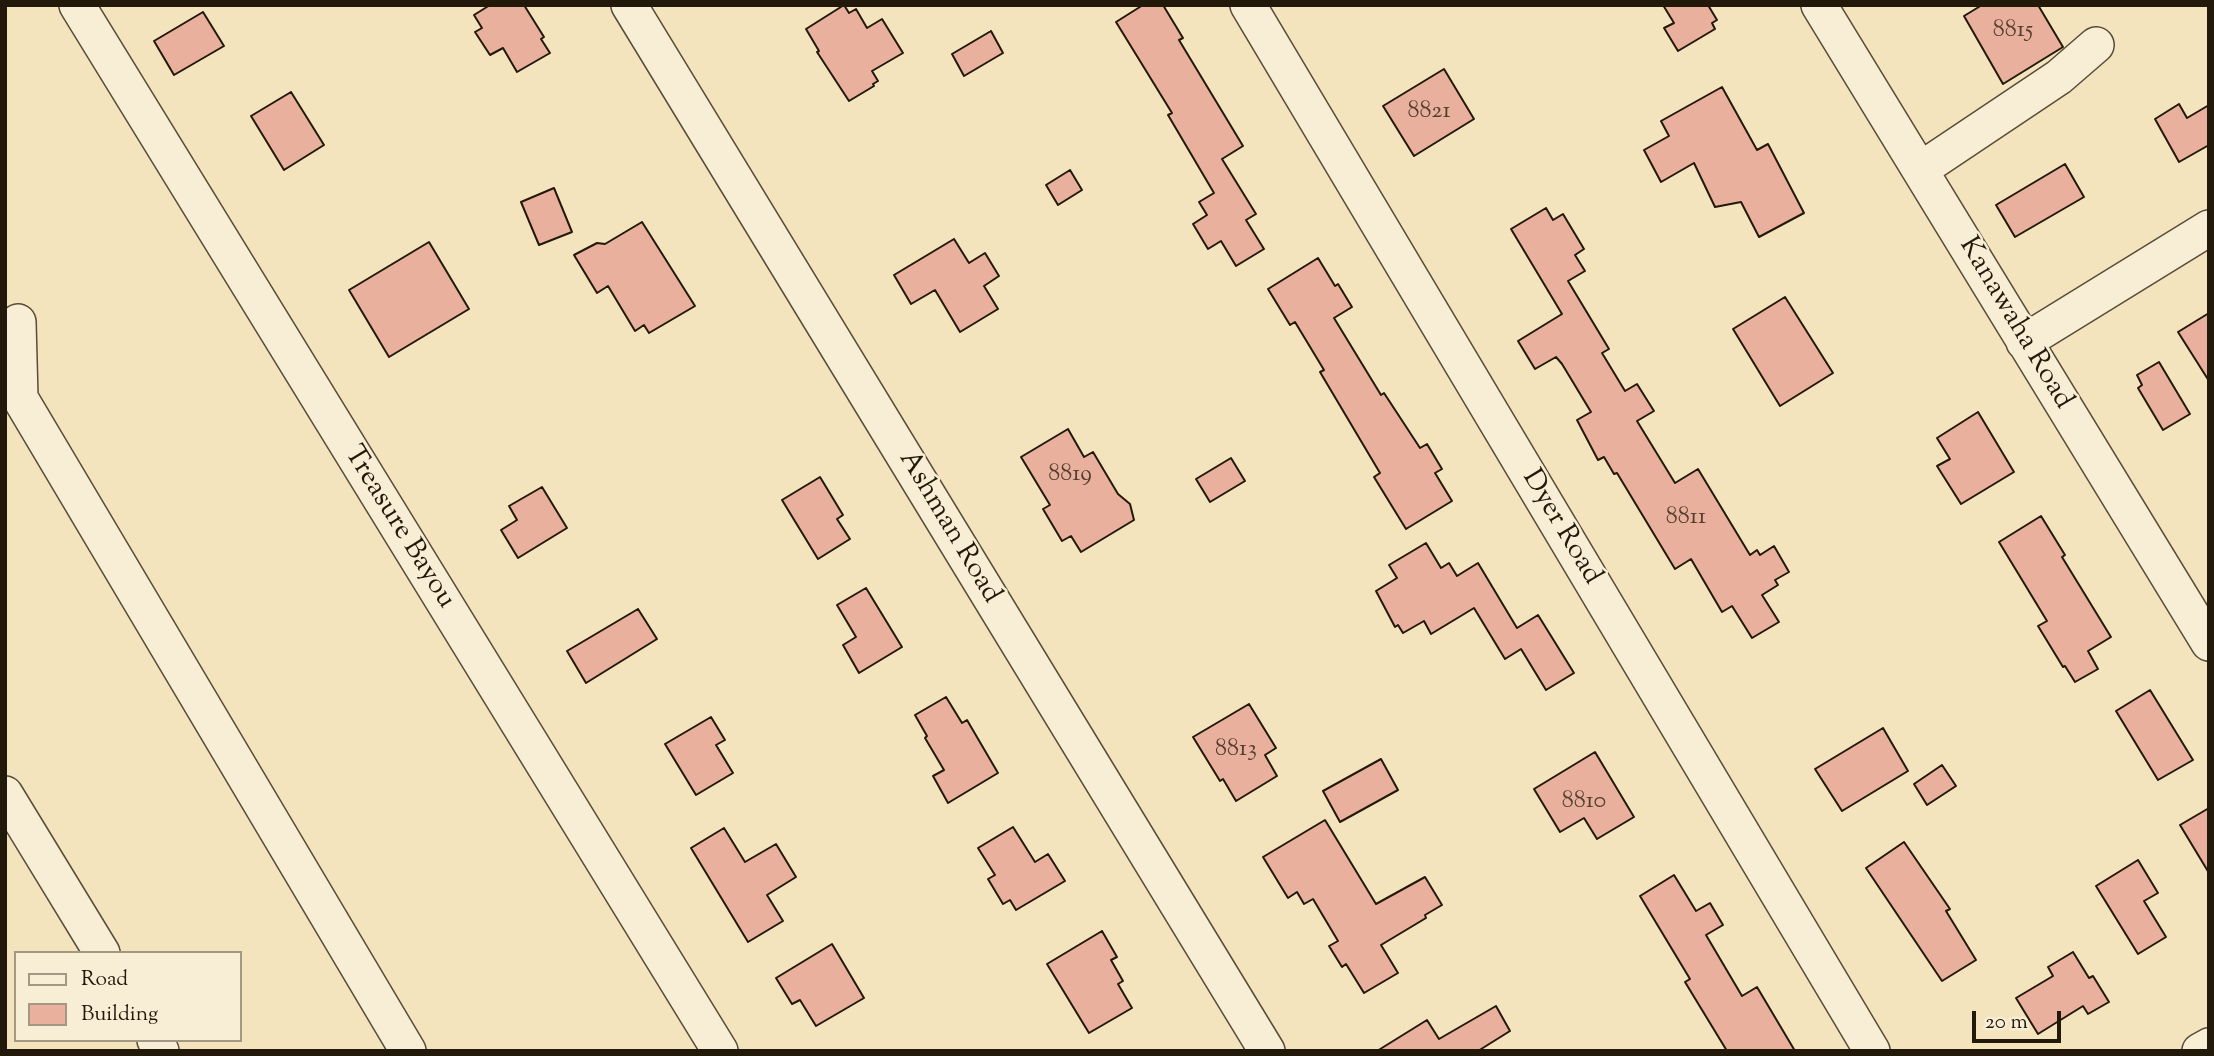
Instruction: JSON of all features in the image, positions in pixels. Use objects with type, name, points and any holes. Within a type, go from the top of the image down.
[{"type":"street","name":"Treasure Bayou","points":[[77,5],[720,1051]]},
{"type":"street","name":"Ashman Road","points":[[629,5],[1267,1051]]},
{"type":"street","name":"Dyer Road","points":[[1248,5],[1872,1051]]},
{"type":"street","name":"Kanawaha Road","points":[[1819,5],[2207,636]]},
{"type":"street","points":[[1920,170],[2059,77],[2096,45]]},
{"type":"street","points":[[2024,342],[2209,228]]},
{"type":"street","points":[[18,322],[20,398],[408,1051]]},
{"type":"street","points":[[5,794],[101,951]]},
{"type":"street","points":[[2200,1051],[2209,1046]]},
{"type":"building","points":[[490,5],[524,5],[544,37],[541,39],[550,53],[517,72],[503,48],[490,55],[475,32],[482,28],[474,15]]},
{"type":"building","points":[[844,5],[849,13],[856,9],[867,28],[882,19],[903,53],[872,71],[878,81],[849,101],[817,52],[819,51],[806,29]]},
{"type":"building","points":[[1143,5],[1163,5],[1183,38],[1179,40],[1243,146],[1222,159],[1256,214],[1246,220],[1264,249],[1236,266],[1221,241],[1208,249],[1193,224],[1207,215],[1199,202],[1214,193],[1168,115],[1172,113],[1116,22]]},
{"type":"building","points":[[1663,5],[1708,5],[1717,20],[1712,23],[1715,29],[1678,51],[1664,28],[1674,23]]},
{"type":"building","points":[[1982,5],[2038,5],[2063,47],[2003,84],[1964,16]]},
{"type":"building","points":[[203,12],[224,46],[174,75],[154,41]]},
{"type":"building","points":[[991,31],[1003,53],[964,76],[952,54]]},
{"type":"building","points":[[1444,69],[1474,119],[1414,156],[1383,106]]},
{"type":"building","points":[[1722,87],[1757,150],[1768,144],[1804,213],[1759,237],[1741,202],[1715,207],[1694,163],[1661,182],[1644,150],[1669,136],[1661,121]]},
{"type":"building","points":[[291,92],[324,145],[284,170],[251,116]]},
{"type":"building","points":[[2179,104],[2187,118],[2209,105],[2209,145],[2179,162],[2155,119]]},
{"type":"building","points":[[2065,164],[2084,197],[2015,237],[1996,205]]},
{"type":"building","points":[[1070,170],[1082,190],[1058,205],[1046,185]]},
{"type":"building","points":[[554,188],[572,232],[539,245],[521,202]]},
{"type":"building","points":[[1546,208],[1553,220],[1563,214],[1584,249],[1575,255],[1585,271],[1568,281],[1609,349],[1602,353],[1625,391],[1637,384],[1654,411],[1637,421],[1675,483],[1698,469],[1750,555],[1757,550],[1760,555],[1774,546],[1789,572],[1775,580],[1778,585],[1762,595],[1779,622],[1752,638],[1732,606],[1722,612],[1691,559],[1675,569],[1617,473],[1614,474],[1604,457],[1598,460],[1577,420],[1591,412],[1562,364],[1556,357],[1535,369],[1518,341],[1562,314],[1511,229]]},
{"type":"building","points":[[642,222],[695,306],[649,333],[644,325],[635,331],[608,286],[597,293],[574,255],[597,243],[605,244]]},
{"type":"building","points":[[954,239],[969,263],[985,253],[999,276],[984,286],[998,309],[960,332],[935,290],[911,304],[894,275]]},
{"type":"building","points":[[429,242],[469,309],[389,357],[349,290]]},
{"type":"building","points":[[1318,258],[1352,307],[1334,318],[1381,395],[1384,393],[1420,448],[1427,444],[1442,469],[1435,473],[1452,501],[1406,529],[1374,477],[1380,473],[1320,372],[1324,370],[1295,322],[1290,325],[1268,289]]},
{"type":"building","points":[[1785,297],[1833,373],[1780,406],[1733,329]]},
{"type":"building","points":[[2209,313],[2209,381],[2178,332]]},
{"type":"building","points":[[2159,362],[2190,414],[2163,430],[2138,388],[2142,385],[2137,375]]},
{"type":"building","points":[[1978,412],[2014,472],[1961,504],[1937,466],[1950,459],[1937,438]]},
{"type":"building","points":[[1068,429],[1084,457],[1093,452],[1118,494],[1130,504],[1134,520],[1081,552],[1071,536],[1062,541],[1043,509],[1050,505],[1021,457]]},
{"type":"building","points":[[1231,458],[1245,481],[1210,502],[1196,479]]},
{"type":"building","points":[[820,477],[843,515],[837,519],[850,539],[818,559],[782,500]]},
{"type":"building","points":[[542,487],[567,528],[518,558],[501,530],[517,520],[509,506]]},
{"type":"building","points":[[2041,516],[2065,555],[2062,557],[2111,637],[2088,651],[2098,669],[2075,682],[2038,626],[2047,621],[1999,542]]},
{"type":"building","points":[[1426,543],[1441,568],[1449,563],[1457,576],[1478,563],[1517,628],[1538,615],[1574,673],[1546,690],[1521,649],[1505,659],[1474,608],[1431,634],[1424,621],[1403,633],[1398,625],[1395,627],[1376,591],[1397,578],[1389,565]]},
{"type":"building","points":[[866,588],[902,647],[859,673],[843,645],[856,637],[837,605]]},
{"type":"building","points":[[638,609],[657,639],[586,683],[567,651]]},
{"type":"building","points":[[2150,690],[2193,760],[2158,780],[2116,711]]},
{"type":"building","points":[[946,697],[962,723],[967,720],[998,773],[948,803],[933,776],[944,770],[915,715]]},
{"type":"building","points":[[1249,704],[1276,748],[1265,755],[1277,776],[1236,801],[1223,779],[1220,781],[1193,737]]},
{"type":"building","points":[[711,717],[725,740],[716,745],[733,773],[696,795],[665,744]]},
{"type":"building","points":[[1883,728],[1908,771],[1842,811],[1815,769]]},
{"type":"building","points":[[1595,752],[1634,817],[1597,839],[1584,818],[1560,832],[1534,789]]},
{"type":"building","points":[[1381,759],[1398,790],[1340,822],[1323,791]]},
{"type":"building","points":[[1942,765],[1956,786],[1927,805],[1914,784]]},
{"type":"building","points":[[2209,808],[2209,873],[2180,825]]},
{"type":"building","points":[[1325,820],[1376,904],[1425,877],[1442,905],[1381,945],[1398,973],[1364,993],[1346,964],[1342,967],[1329,946],[1338,941],[1313,899],[1304,904],[1297,892],[1288,898],[1263,857]]},
{"type":"building","points":[[1013,827],[1035,862],[1048,854],[1065,881],[1016,910],[1010,900],[1003,904],[988,879],[995,875],[978,848]]},
{"type":"building","points":[[724,828],[745,862],[776,844],[796,877],[767,895],[783,921],[748,942],[691,848]]},
{"type":"building","points":[[1904,842],[1950,909],[1946,911],[1976,960],[1942,981],[1866,868]]},
{"type":"building","points":[[2138,860],[2158,893],[2144,901],[2166,937],[2138,954],[2096,886]]},
{"type":"building","points":[[1674,875],[1696,911],[1710,903],[1723,925],[1706,935],[1742,996],[1757,987],[1795,1051],[1727,1051],[1685,982],[1690,979],[1640,896]]},
{"type":"building","points":[[1102,931],[1117,957],[1111,960],[1123,981],[1118,984],[1132,1008],[1089,1033],[1047,964]]},
{"type":"building","points":[[832,944],[864,998],[816,1026],[800,1000],[792,1004],[776,978]]},
{"type":"building","points":[[2073,952],[2089,978],[2093,976],[2109,1002],[2088,1014],[2083,1006],[2038,1034],[2016,998],[2053,976],[2048,967]]},
{"type":"building","points":[[1496,1006],[1510,1031],[1478,1051],[1377,1051],[1427,1020],[1439,1039]]}]
